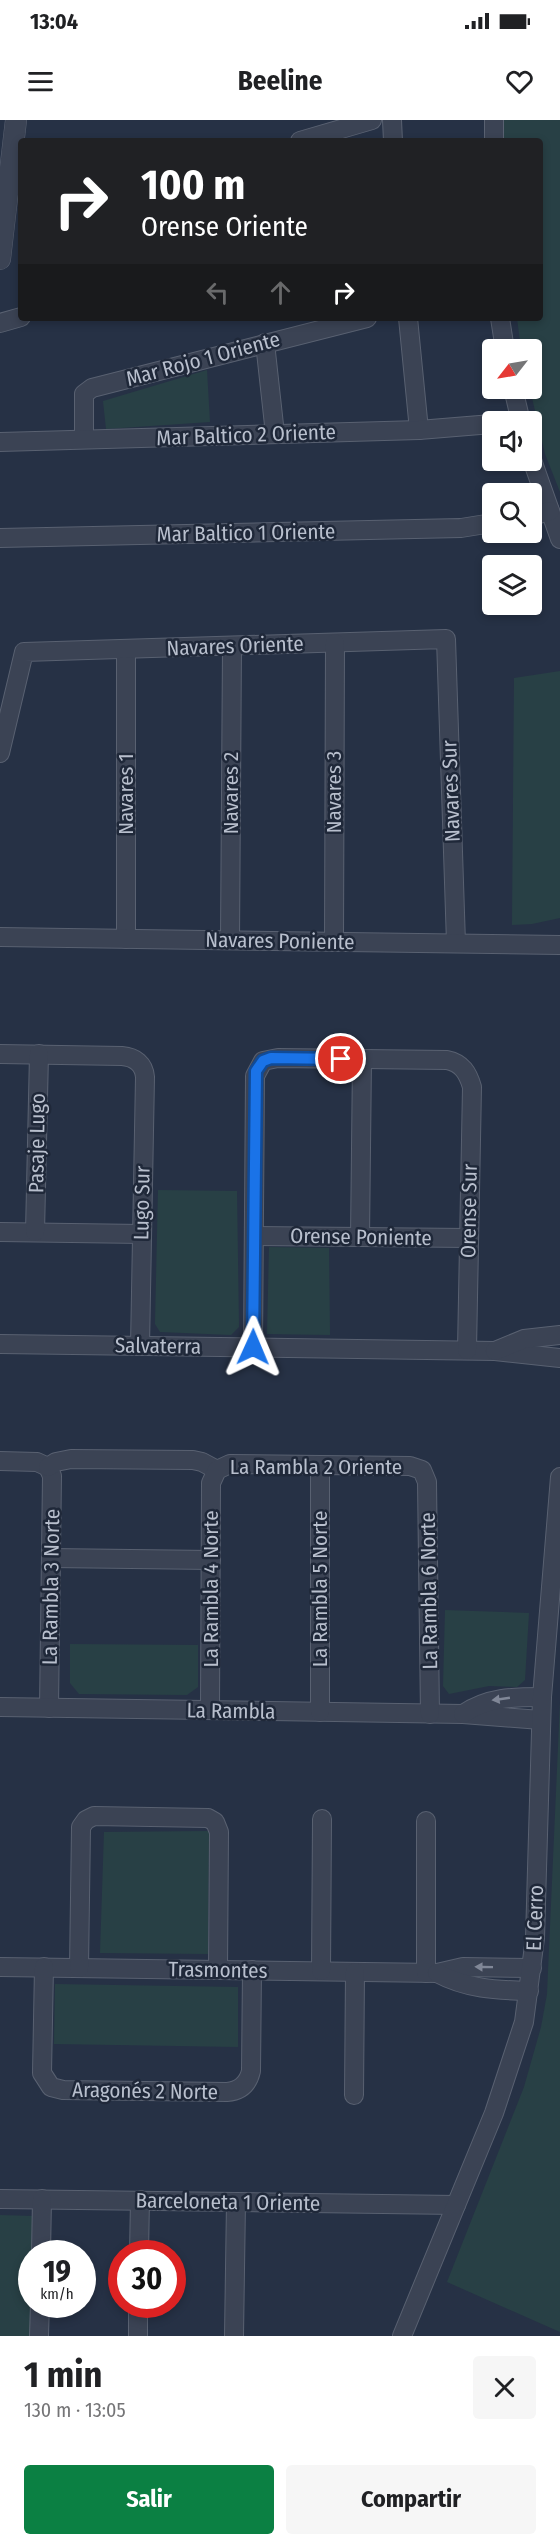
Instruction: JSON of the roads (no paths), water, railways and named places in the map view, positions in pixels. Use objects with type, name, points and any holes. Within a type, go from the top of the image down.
[{"type":"street","points":[[0,259],[16,120]]},
{"type":"street","points":[[310,138],[372,120]]},
{"type":"street","points":[[392,120],[393,138]]},
{"type":"street","points":[[494,120],[494,138]]},
{"type":"street","points":[[0,323],[18,318]]},
{"type":"street","name":"Mar Rojo 1 Oriente","points":[[84,439],[84,394],[87,391],[355,321]]},
{"type":"street","points":[[408,321],[419,430]]},
{"type":"street","points":[[500,321],[503,339]]},
{"type":"street","points":[[265,343],[274,434]]},
{"type":"street","name":"Mar Baltico 2 Oriente","points":[[0,442],[419,430],[482,425]]},
{"type":"street","points":[[536,471],[560,539]]},
{"type":"street","points":[[542,513],[550,511]]},
{"type":"street","name":"Mar Baltico 1 Oriente","points":[[0,538],[461,528],[482,525]]},
{"type":"street","name":"Navares Oriente","points":[[0,753],[24,652],[446,639]]},
{"type":"street","name":"Navares Sur","points":[[446,639],[456,943]]},
{"type":"street","name":"Navares 3","points":[[334,942],[335,643]]},
{"type":"street","name":"Navares 2","points":[[230,940],[232,646]]},
{"type":"street","name":"Navares 1","points":[[126,649],[126,939]]},
{"type":"street","name":"Navares Poniente","points":[[0,937],[560,945]]},
{"type":"street","points":[[0,1054],[39,1054]]},
{"type":"street","name":"Lugo Sur","points":[[39,1054],[133,1058],[139,1062],[145,1077],[140,1346]]},
{"type":"street","name":"Pasaje Lugo","points":[[35,1232],[39,1054]]},
{"type":"street","points":[[253,1347],[255,1076],[258,1066],[263,1061],[278,1058],[362,1059],[360,1237]]},
{"type":"street","name":"Orense Sur","points":[[362,1059],[447,1060],[459,1064],[466,1072],[472,1087],[467,1350]]},
{"type":"street","points":[[0,1232],[142,1234]]},
{"type":"street","name":"Orense Poniente","points":[[254,1236],[469,1238]]},
{"type":"street","name":"Salvaterra","points":[[495,1351],[524,1339],[560,1335]]},
{"type":"street","name":"Salvaterra","points":[[0,1344],[467,1350],[560,1358]]},
{"type":"street","name":"La Rambla 2 Oriente","points":[[0,1461],[37,1462],[48,1467],[56,1462],[71,1459],[193,1460],[217,1470],[230,1464],[414,1466],[422,1470]]},
{"type":"street","name":"La Rambla 5 Norte","points":[[320,1465],[320,1712]]},
{"type":"street","name":"La Rambla 3 Norte","points":[[48,1467],[52,1476],[49,1708]]},
{"type":"street","name":"La Rambla 4 Norte","points":[[210,1710],[211,1483],[217,1470]]},
{"type":"street","name":"La Rambla 6 Norte","points":[[422,1470],[427,1482],[430,1714]]},
{"type":"street","name":"El Cerro","points":[[402,2336],[506,2082],[524,2022],[532,1968],[542,1697],[560,1477]]},
{"type":"street","points":[[51,1558],[211,1560]]},
{"type":"street","name":"La Rambla","points":[[463,1714],[480,1704],[500,1698],[542,1697]]},
{"type":"street","name":"La Rambla","points":[[0,1707],[463,1714],[542,1720]]},
{"type":"street","points":[[79,1968],[81,1827],[86,1820],[94,1816],[208,1818],[215,1822],[219,1832],[218,1970]]},
{"type":"street","points":[[321,1971],[322,1819]]},
{"type":"street","points":[[426,1821],[431,1973]]},
{"type":"street","name":"Trasmontes","points":[[0,1967],[431,1973],[463,1967],[532,1968]]},
{"type":"street","name":"Aragonés 2 Norte","points":[[44,1967],[42,2073],[47,2084],[57,2089],[74,2090],[227,2092],[243,2086],[251,2071],[252,1970]]},
{"type":"street","points":[[354,2096],[355,1972]]},
{"type":"street","name":"Trasmontes","points":[[431,1973],[483,1989],[529,1991]]},
{"type":"street","name":"Barceloneta 1 Oriente","points":[[0,2199],[456,2205]]},
{"type":"street","points":[[41,2240],[42,2199]]},
{"type":"street","points":[[139,2240],[140,2200]]},
{"type":"street","points":[[234,2336],[237,2202]]},
{"type":"street","points":[[39,2336],[40,2318]]},
{"type":"street","points":[[138,2318],[138,2336]]}]
